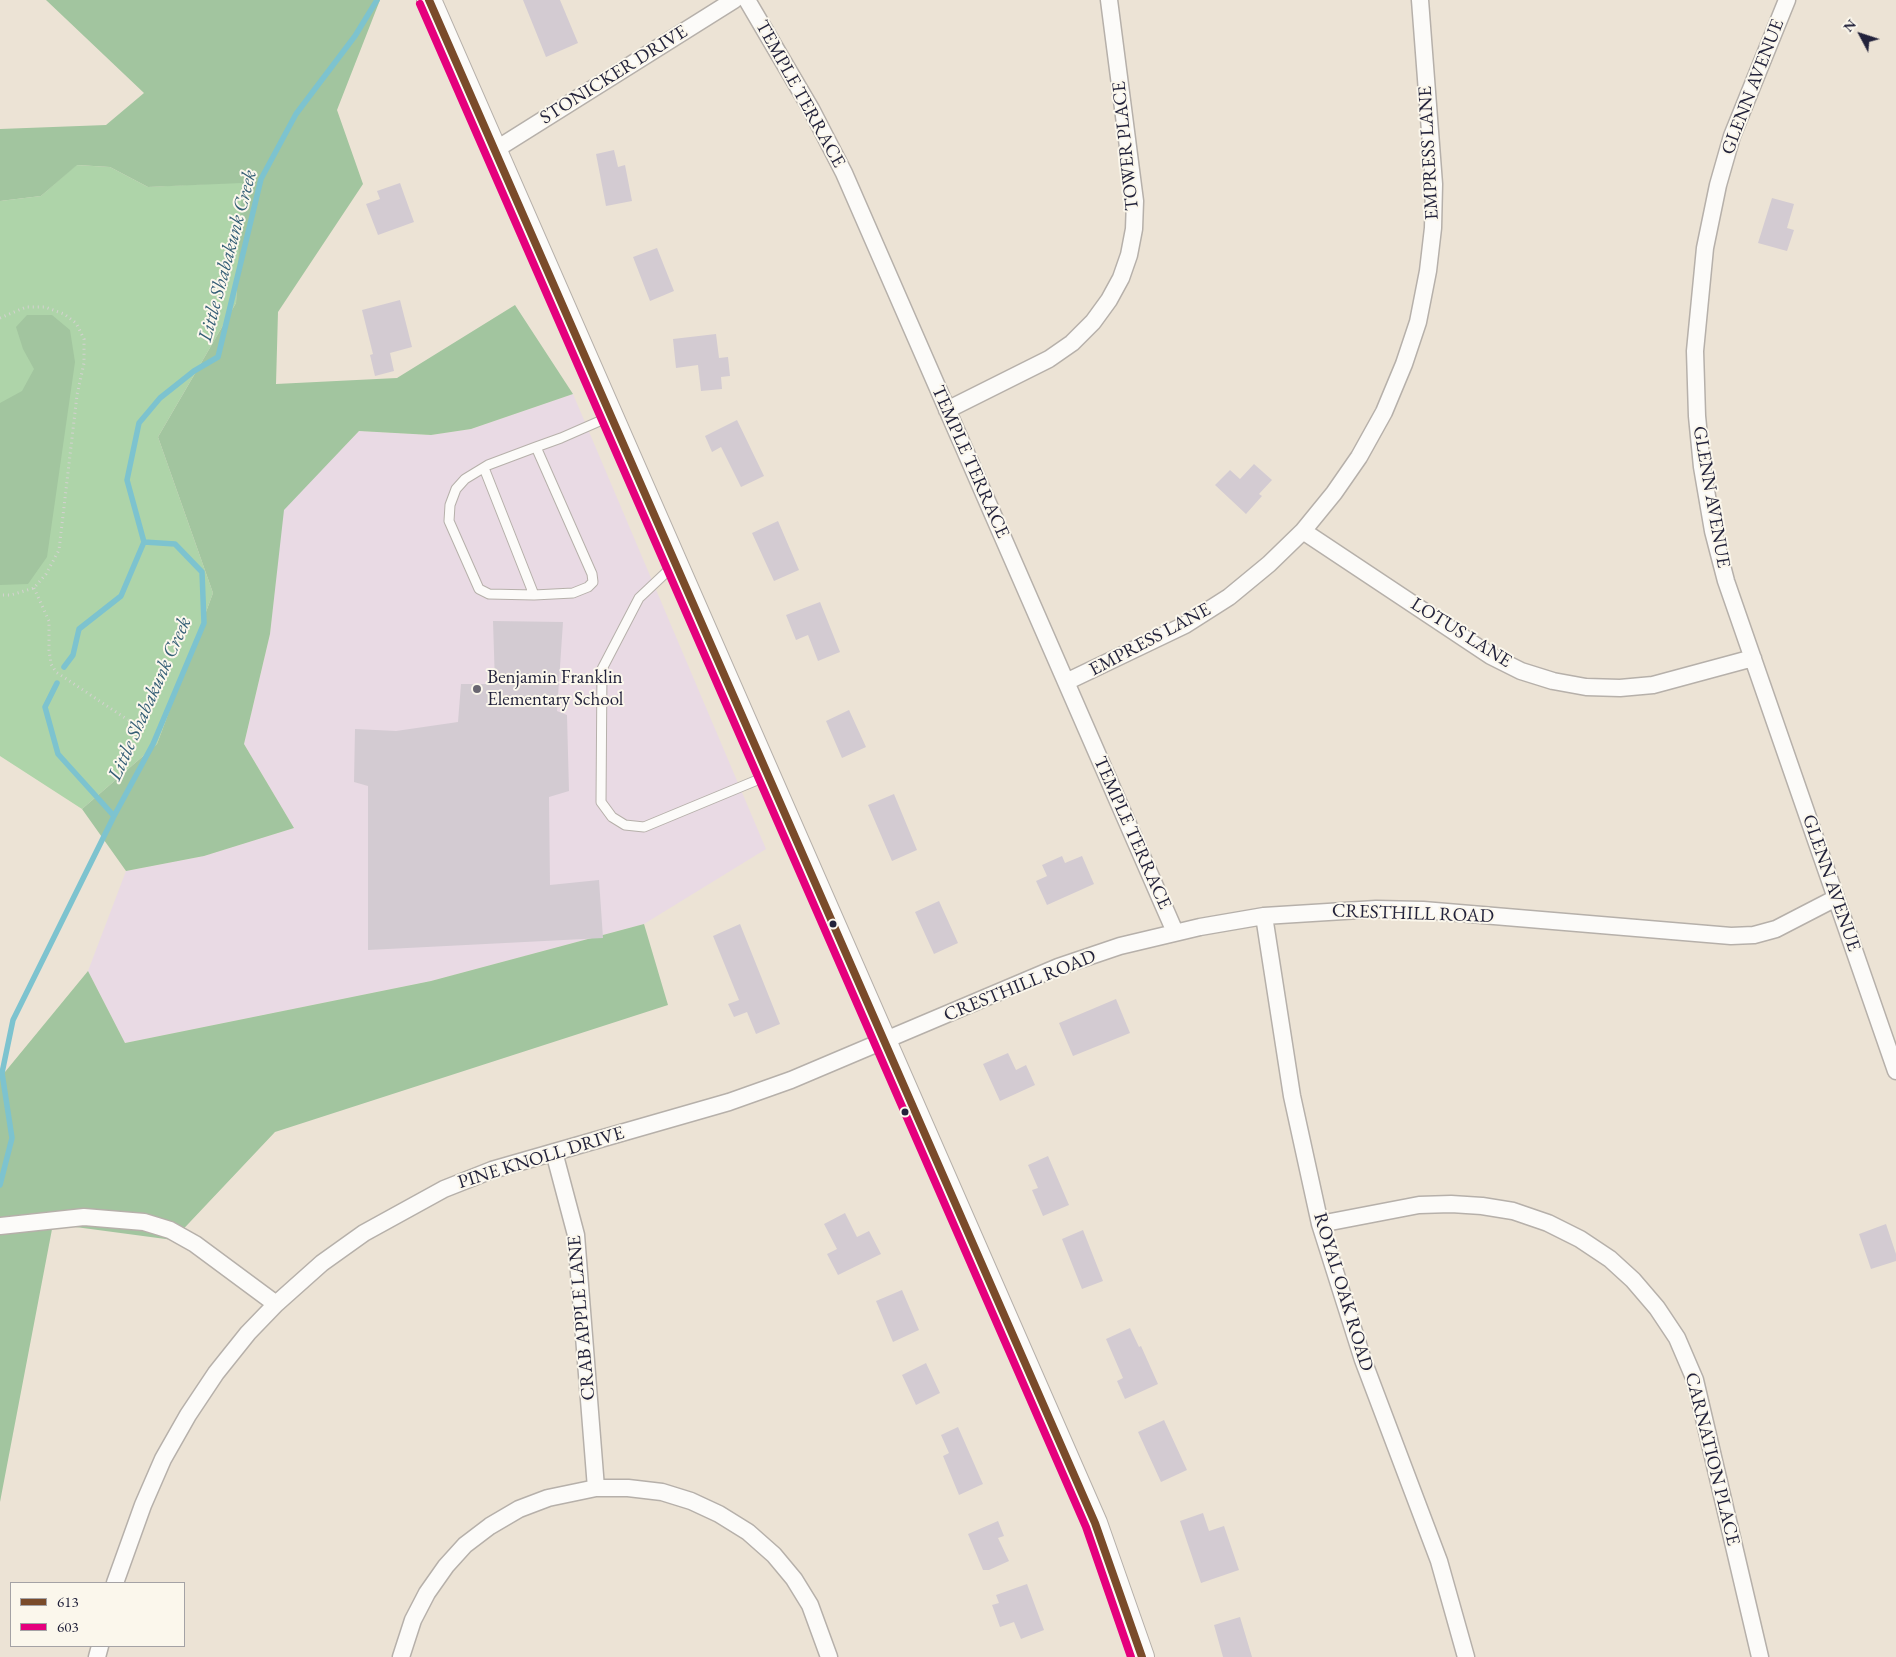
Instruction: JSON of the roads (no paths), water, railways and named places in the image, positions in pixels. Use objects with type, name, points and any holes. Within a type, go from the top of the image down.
[{"type":"main road","points":[[429,0],[1095,1523],[1142,1657]]},
{"type":"street","name":"STONICKER DRIVE","points":[[495,150],[734,0]]},
{"type":"street","name":"TEMPLE TERRACE","points":[[747,0],[811,109],[844,173],[1175,932]]},
{"type":"street","name":"TOWER PLACE","points":[[947,410],[1049,359],[1072,343],[1093,322],[1109,300],[1120,278],[1129,255],[1134,229],[1135,201],[1109,0]]},
{"type":"street","name":"EMPRESS LANE","points":[[1066,682],[1185,625],[1236,591],[1269,564],[1303,530],[1339,486],[1359,457],[1384,412],[1404,364],[1418,322],[1428,271],[1433,228],[1434,184],[1420,0]]},
{"type":"street","name":"GLENN AVENUE","points":[[1786,0],[1743,106],[1718,185],[1705,248],[1695,351],[1699,441],[1713,531],[1726,580],[1896,1070]]},
{"type":"street","name":"LOTUS LANE","points":[[1303,530],[1491,656],[1521,671],[1553,681],[1586,687],[1611,688],[1653,685],[1753,658]]},
{"type":"street","name":"CRESTHILL ROAD","points":[[884,1042],[1058,967],[1120,946],[1175,932],[1264,916],[1341,910],[1423,910],[1732,936],[1754,935],[1776,929],[1836,898]]},
{"type":"street","name":"ROYAL OAK ROAD","points":[[1264,916],[1292,1096],[1320,1224],[1363,1360],[1439,1561],[1466,1657]]},
{"type":"street","name":"PINE KNOLL DRIVE","points":[[115,1582],[142,1505],[163,1459],[188,1415],[216,1373],[248,1333],[276,1304],[322,1263],[364,1233],[408,1207],[444,1189],[492,1170],[729,1102],[791,1080],[884,1042]]},
{"type":"street","name":"CRAB APPLE LANE","points":[[554,1152],[568,1197],[576,1235],[596,1488]]},
{"type":"street","name":"CARNATION PLACE","points":[[1320,1224],[1419,1206],[1451,1204],[1490,1207],[1548,1223],[1580,1239],[1610,1259],[1634,1280],[1657,1308],[1677,1338],[1695,1380],[1760,1657]]},
{"type":"street","points":[[3,1226],[84,1217],[116,1218],[161,1228],[195,1244],[276,1304]]},
{"type":"street","points":[[401,1657],[413,1620],[427,1593],[446,1566],[466,1545],[490,1526],[519,1509],[548,1498],[596,1488],[628,1488],[662,1492],[691,1501],[719,1514],[748,1532],[774,1556],[794,1579],[810,1605],[829,1657]]},
{"type":"lane","points":[[536,447],[592,574],[592,582],[588,587],[573,593],[534,596],[489,594],[479,589],[449,521],[450,505],[456,489],[465,479],[484,468],[612,416]]},
{"type":"lane","points":[[484,468],[534,596]]},
{"type":"lane","points":[[676,563],[639,598],[602,669],[602,802],[612,817],[625,826],[644,826],[768,775]]},
{"type":"waterway","name":"Little Shabakunk Creek","points":[[114,816],[153,744],[204,623],[202,572],[175,544],[144,542],[127,480],[139,423],[160,398],[194,371],[218,357],[261,179],[296,114],[355,36],[377,0]]},
{"type":"waterway","name":"Little Shabakunk Creek","points":[[64,667],[73,655],[79,629],[121,596],[144,542]]},
{"type":"waterway","name":"Little Shabakunk Creek","points":[[0,1185],[12,1138],[2,1073],[13,1020],[114,816],[58,754],[45,707],[57,683]]},
{"type":"place","name":"Benjamin Franklin Elementary School","points":[[477,689]]}]
